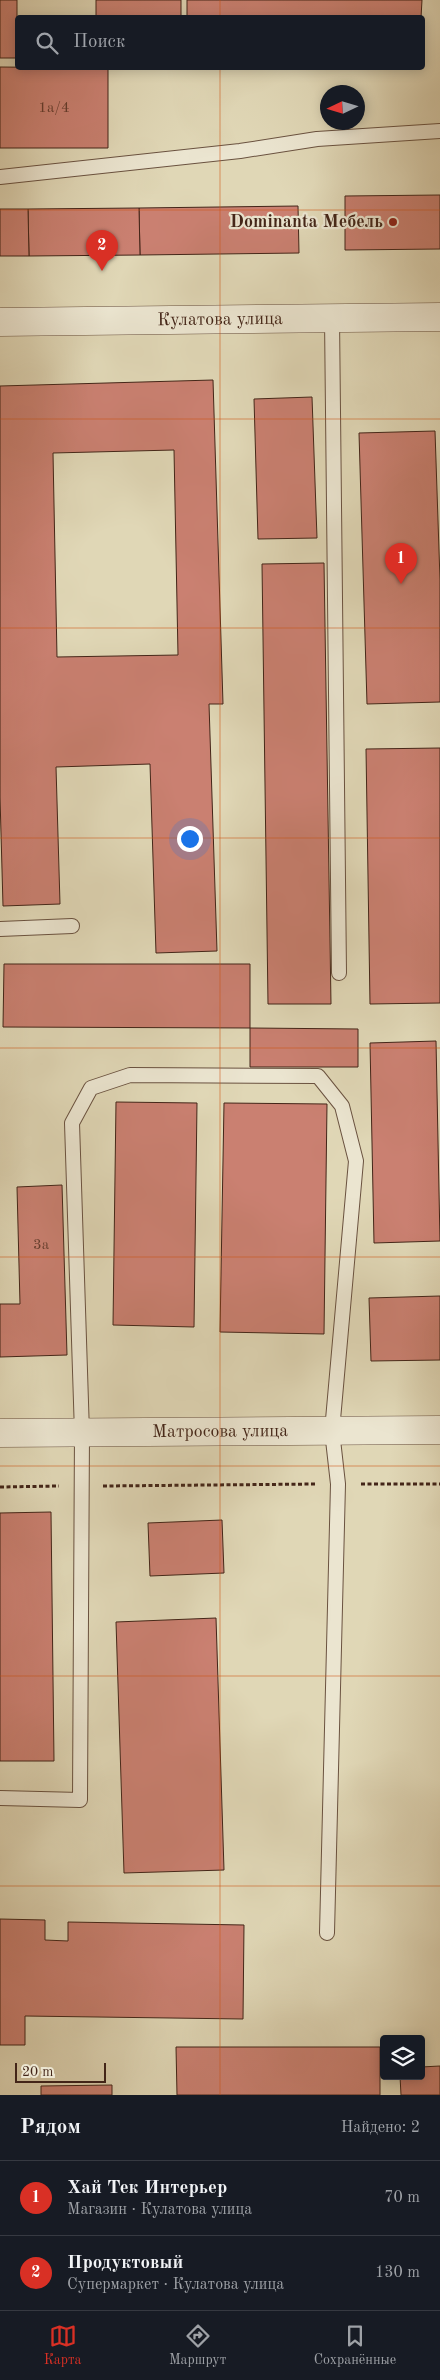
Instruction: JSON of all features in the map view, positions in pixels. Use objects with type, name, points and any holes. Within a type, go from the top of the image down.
[{"type":"street","name":"Кулатова улица","points":[[0,322],[440,317]]},
{"type":"street","name":"Матросова улица","points":[[0,1433],[440,1430]]},
{"type":"lane","points":[[0,178],[240,152],[316,139],[440,131]]},
{"type":"lane","points":[[332,318],[339,973]]},
{"type":"lane","points":[[0,929],[72,926]]},
{"type":"lane","points":[[0,1798],[80,1800],[82,1433],[72,1123],[91,1088],[130,1075],[318,1076],[342,1106],[356,1161],[332,1431],[338,1484],[327,1933]]},
{"type":"path","points":[[0,1487],[440,1484]]},
{"type":"building","points":[[0,0],[17,0],[15,58],[0,58]]},
{"type":"building","points":[[96,0],[181,0],[181,15],[96,15]]},
{"type":"building","points":[[187,0],[422,0],[421,15],[187,15]]},
{"type":"building","points":[[0,67],[15,67],[15,70],[108,70],[108,148],[0,148]]},
{"type":"building","name":"Dominanta Мебель","points":[[440,195],[440,249],[345,250],[345,196]]},
{"type":"building","points":[[298,206],[299,253],[140,255],[139,208]]},
{"type":"building","points":[[139,208],[140,255],[29,256],[28,209]]},
{"type":"building","points":[[0,209],[28,209],[29,256],[0,256]]},
{"type":"building","points":[[213,380],[223,704],[209,704],[217,951],[156,953],[150,764],[56,767],[60,904],[3,906],[0,797],[0,386]],"holes":[[[174,450],[178,655],[57,657],[53,453]]]},
{"type":"building","points":[[312,397],[317,538],[258,539],[254,399]]},
{"type":"building","points":[[435,431],[440,580],[440,702],[367,704],[359,433]]},
{"type":"building","points":[[324,563],[331,1004],[268,1004],[262,564]]},
{"type":"building","points":[[440,748],[440,1003],[370,1004],[366,749]]},
{"type":"building","points":[[4,964],[250,964],[250,1028],[3,1027]]},
{"type":"building","points":[[250,1028],[358,1029],[358,1067],[250,1067]]},
{"type":"building","points":[[436,1041],[440,1241],[374,1243],[370,1043]]},
{"type":"building","points":[[116,1102],[197,1103],[194,1327],[113,1325]]},
{"type":"building","points":[[224,1103],[327,1104],[324,1334],[220,1332]]},
{"type":"building","points":[[62,1185],[67,1355],[0,1357],[0,1304],[20,1304],[17,1187]]},
{"type":"building","points":[[440,1296],[440,1360],[371,1361],[369,1298]]},
{"type":"building","points":[[51,1512],[54,1761],[0,1761],[0,1513]]},
{"type":"building","points":[[222,1520],[224,1573],[150,1576],[148,1523]]},
{"type":"building","points":[[216,1618],[224,1870],[124,1873],[116,1622]]},
{"type":"building","points":[[0,1919],[45,1920],[45,1940],[68,1941],[68,1922],[244,1925],[243,2019],[25,2016],[25,2045],[0,2045]]},
{"type":"building","points":[[176,2047],[380,2047],[380,2095],[177,2095]]},
{"type":"building","points":[[440,2066],[440,2095],[401,2095],[400,2080],[425,2080],[425,2067]]},
{"type":"building","points":[[112,2085],[112,2095],[41,2095],[41,2086]]},
{"type":"place","name":"Dominanta Мебель","points":[[393,222]]},
{"type":"place","name":"Продуктовый","points":[[102,271]]},
{"type":"place","name":"Хай Тек Интерьер","points":[[401,584]]}]
